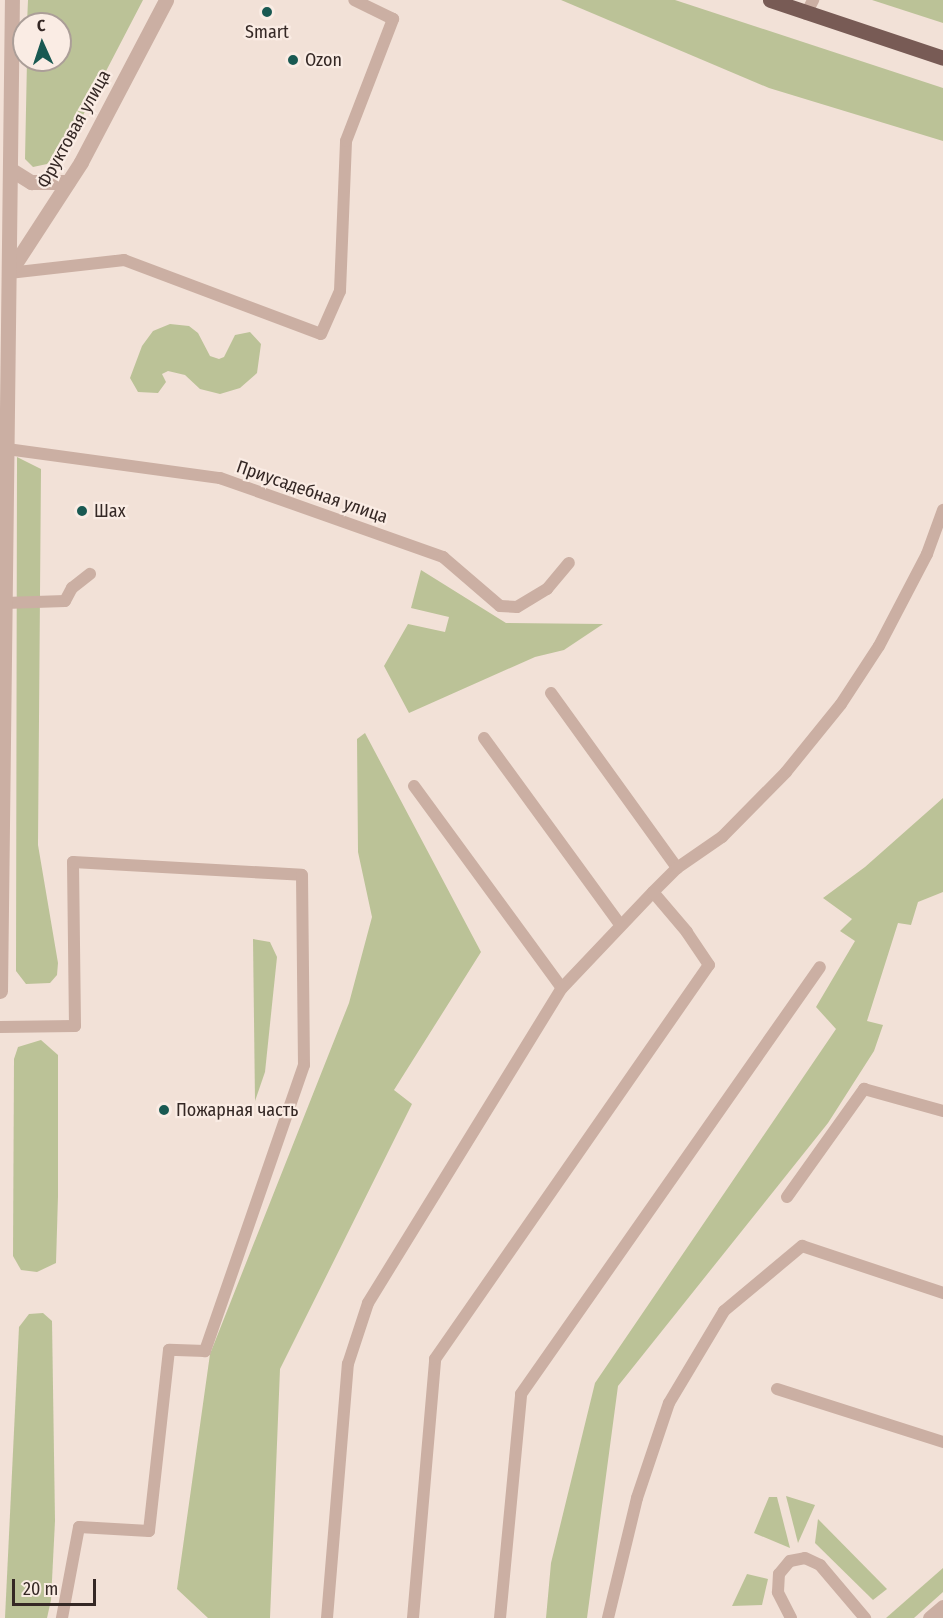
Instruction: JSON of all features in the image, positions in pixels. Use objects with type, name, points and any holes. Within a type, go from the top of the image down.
[{"type":"main road","points":[[770,0],[806,14],[943,58]]},
{"type":"street","name":"Фруктовая улица","points":[[0,991],[5,603],[3,506],[7,449],[4,333],[9,273],[5,169],[12,0]]},
{"type":"street","name":"Фруктовая улица","points":[[9,273],[68,182],[166,0]]},
{"type":"street","points":[[5,169],[31,182],[68,182]]},
{"type":"street","points":[[930,1618],[943,1607]]},
{"type":"lane","points":[[9,273],[124,260],[321,334],[340,291],[346,141],[393,19],[354,0]]},
{"type":"lane","points":[[806,14],[813,0]]},
{"type":"lane","name":"Приусадебная улица","points":[[7,449],[220,478],[443,557],[500,606],[517,607],[547,589],[569,563]]},
{"type":"lane","points":[[327,1618],[348,1364],[368,1302],[562,988],[619,923],[677,868],[722,837],[786,772],[841,704],[885,636],[927,554],[943,510]]},
{"type":"lane","points":[[5,603],[65,601],[72,588],[90,574]]},
{"type":"lane","points":[[551,693],[677,868]]},
{"type":"lane","points":[[484,738],[619,923]]},
{"type":"lane","points":[[414,786],[562,988]]},
{"type":"lane","points":[[0,1028],[75,1026],[73,862],[302,875],[304,1065],[205,1351],[169,1350],[149,1531],[79,1527],[62,1618]]},
{"type":"lane","points":[[413,1618],[435,1359],[709,965],[687,932],[653,892]]},
{"type":"lane","points":[[500,1618],[521,1394],[820,967]]},
{"type":"lane","points":[[787,1197],[864,1089],[943,1111]]},
{"type":"lane","points":[[608,1618],[637,1498],[669,1403],[724,1311],[802,1245],[943,1293]]},
{"type":"lane","points":[[777,1389],[943,1442]]},
{"type":"lane","points":[[791,1618],[778,1592],[779,1574],[790,1561],[805,1558],[820,1565],[865,1618]]},
{"type":"green space","points":[[28,0],[143,0],[66,148],[47,164],[33,167],[25,159],[27,72],[72,72],[72,12],[28,12]]},
{"type":"green space","points":[[561,0],[675,0],[943,88],[943,141],[769,88]]},
{"type":"green space","points":[[872,0],[943,0],[943,23]]},
{"type":"green space","points":[[170,324],[189,326],[198,333],[210,356],[219,359],[224,357],[235,335],[250,332],[261,344],[257,373],[240,388],[220,394],[200,389],[185,375],[168,371],[162,374],[166,382],[158,393],[138,392],[130,378],[142,346],[153,331]]},
{"type":"green space","points":[[17,457],[41,469],[38,845],[58,963],[57,975],[50,983],[26,984],[16,971]]},
{"type":"green space","points":[[421,570],[506,623],[603,624],[564,650],[535,657],[409,713],[384,666],[408,624],[445,632],[449,617],[411,608]]},
{"type":"green space","points":[[365,733],[481,952],[394,1090],[412,1104],[280,1369],[270,1618],[208,1618],[177,1589],[210,1354],[349,1003],[372,917],[358,852],[357,739]]},
{"type":"green space","points":[[943,798],[943,892],[918,902],[911,925],[898,923],[867,1021],[883,1025],[874,1051],[828,1123],[618,1386],[587,1618],[546,1618],[551,1563],[595,1383],[836,1029],[816,1007],[855,941],[840,931],[852,919],[823,898],[865,867]]},
{"type":"green space","points":[[253,939],[270,942],[277,957],[265,1072],[255,1101]]},
{"type":"green space","points":[[41,1040],[58,1055],[58,1196],[56,1263],[37,1272],[21,1270],[13,1256],[14,1059],[18,1047]]},
{"type":"green space","points":[[43,1313],[52,1321],[55,1521],[51,1600],[47,1618],[5,1618],[19,1327],[29,1314]]},
{"type":"green space","points":[[786,1496],[815,1505],[798,1543]]},
{"type":"green space","points":[[769,1497],[777,1497],[790,1548],[754,1533]]},
{"type":"green space","points":[[818,1519],[887,1589],[873,1600],[815,1543]]},
{"type":"green space","points":[[943,1568],[943,1592],[914,1618],[886,1618]]},
{"type":"green space","points":[[747,1574],[768,1579],[762,1605],[732,1606]]},
{"type":"place","name":"Smart","points":[[267,12]]},
{"type":"place","name":"Ozon","points":[[293,60]]},
{"type":"place","name":"Шах","points":[[82,511]]},
{"type":"place","name":"Пожарная часть","points":[[164,1110]]}]
